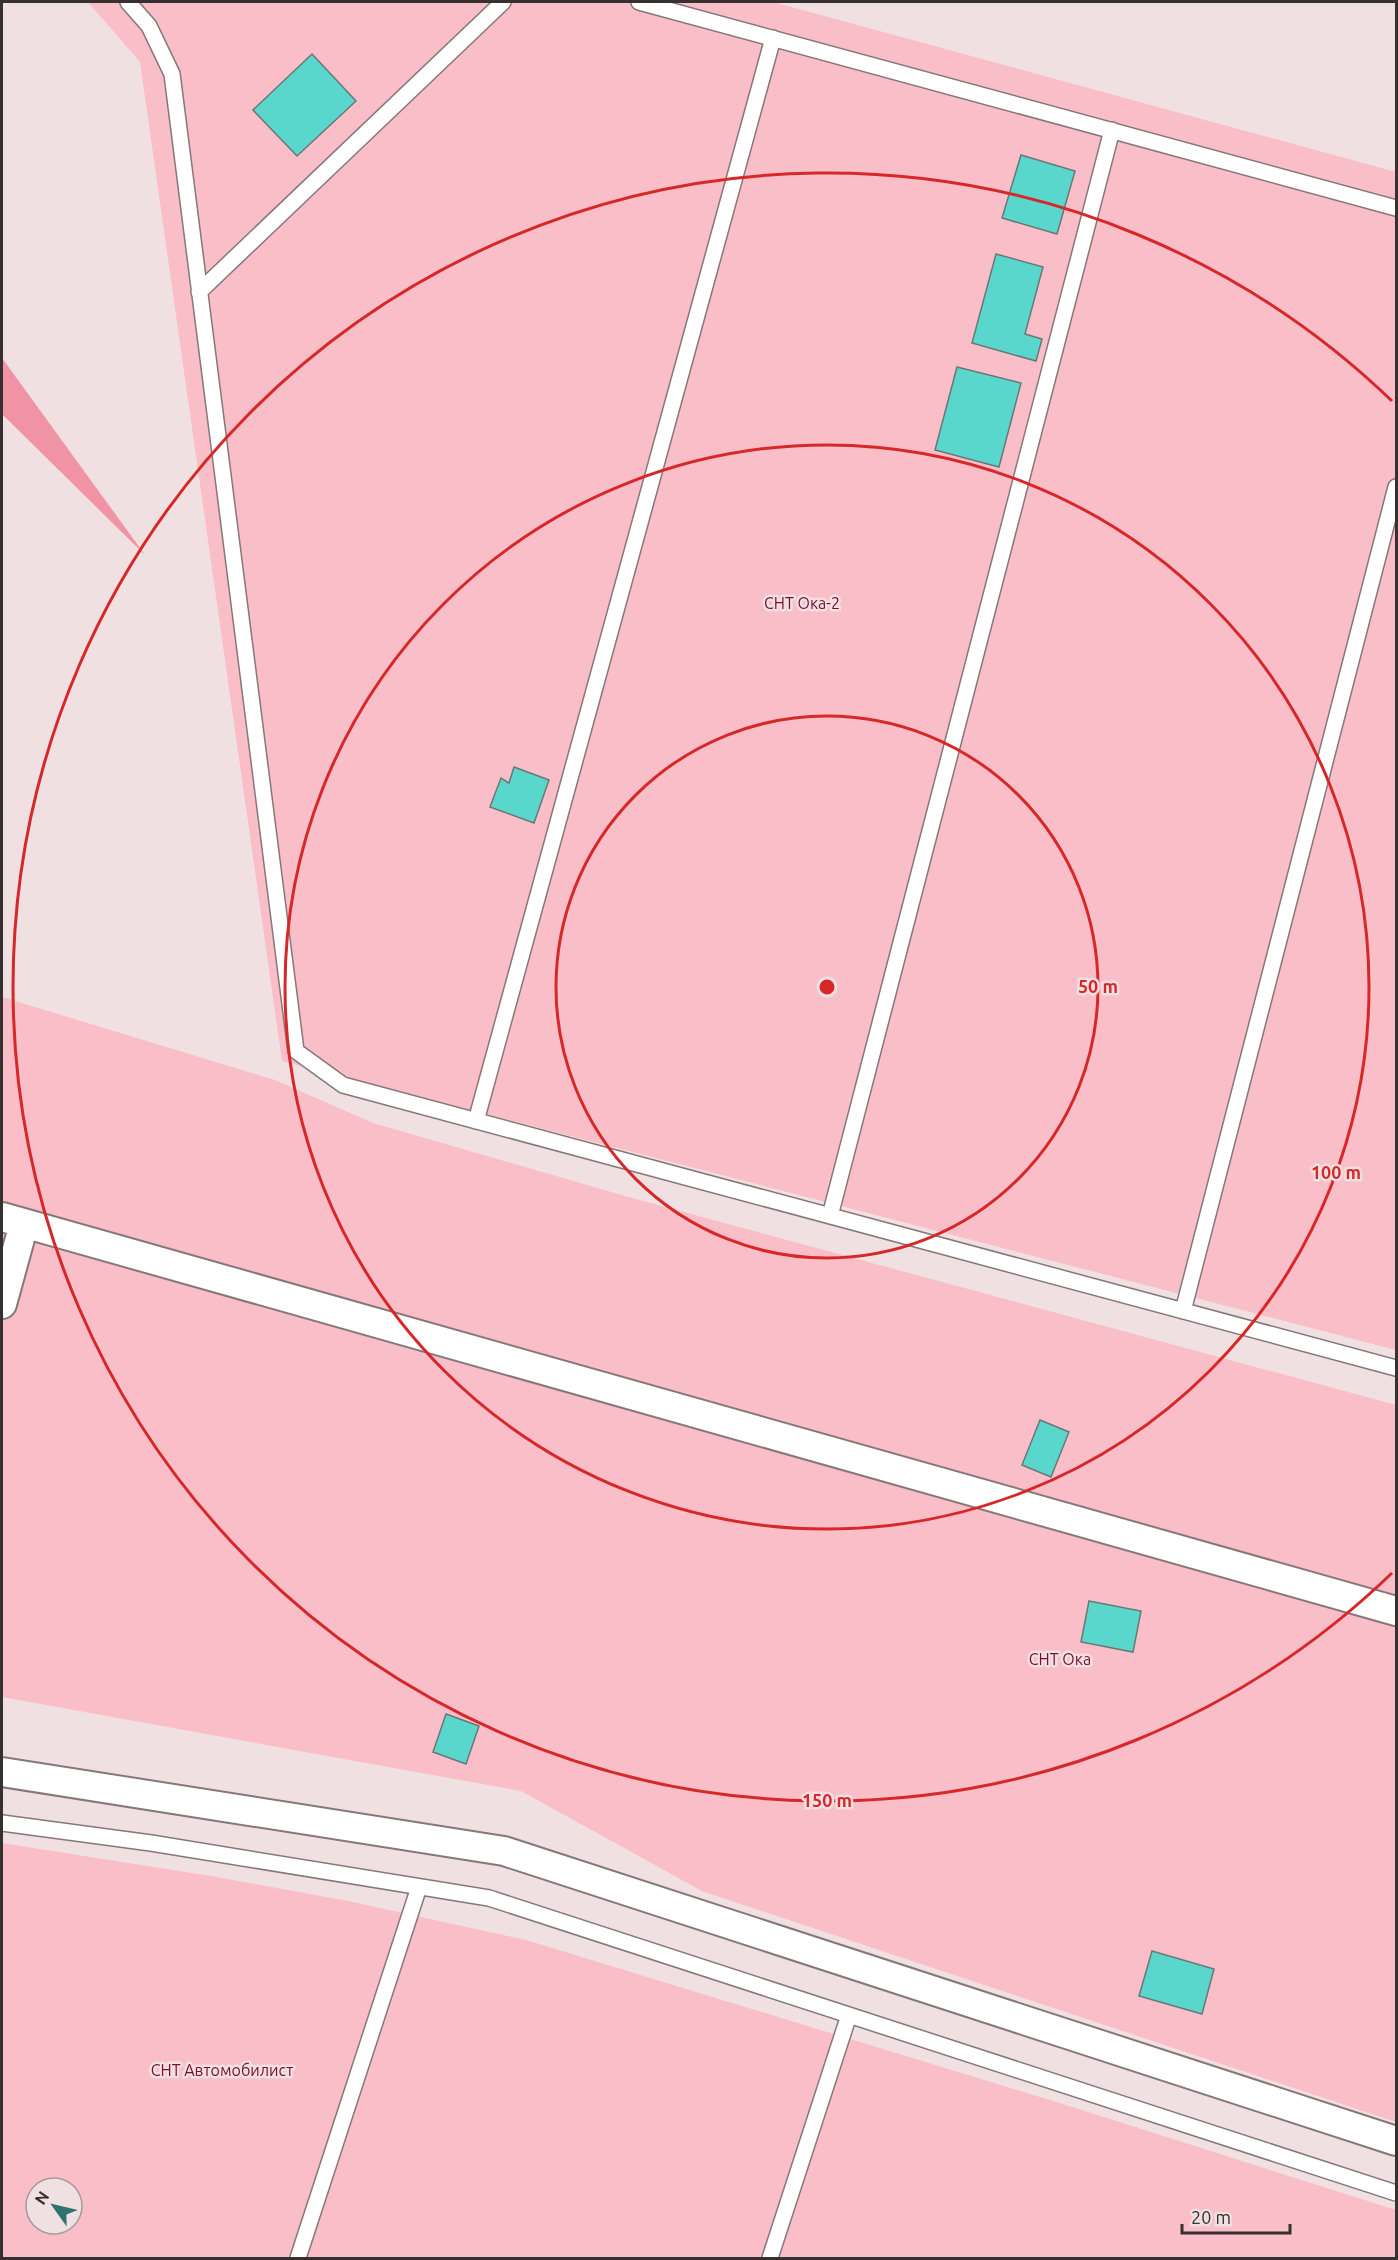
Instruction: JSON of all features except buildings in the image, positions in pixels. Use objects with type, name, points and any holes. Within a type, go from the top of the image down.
[{"type":"street","points":[[2,1304],[13,1220],[1396,1611]]},
{"type":"street","points":[[2,1772],[504,1851],[1396,2141]]},
{"type":"lane","points":[[128,2],[149,26],[171,74],[296,1051],[343,1085],[1396,1368]]},
{"type":"lane","points":[[199,292],[502,2]]},
{"type":"lane","points":[[639,2],[1396,208]]},
{"type":"lane","points":[[476,1121],[773,38]]},
{"type":"lane","points":[[830,1216],[1112,130]]},
{"type":"lane","points":[[1183,1311],[1396,487]]},
{"type":"lane","points":[[2,1823],[152,1843],[489,1898],[1396,2193]]},
{"type":"lane","points":[[298,2259],[419,1887]]},
{"type":"lane","points":[[770,2259],[849,2015]]},
{"type":"green space","name":"СНТ Ока-2","points":[[88,2],[773,2],[1396,172],[1396,1350],[282,1061],[140,62]]},
{"type":"green space","name":"СНТ Ока","points":[[2,997],[275,1080],[373,1123],[625,1196],[1396,1405],[1396,2122],[702,1891],[521,1791],[2,1697]]},
{"type":"green space","name":"СНТ Автомобилист","points":[[2,1843],[211,1876],[348,1901],[526,1940],[1063,2104],[1396,2210],[1396,2258],[2,2258]]},
{"type":"shaded area","points":[[2,358],[145,555],[2,414]]}]
